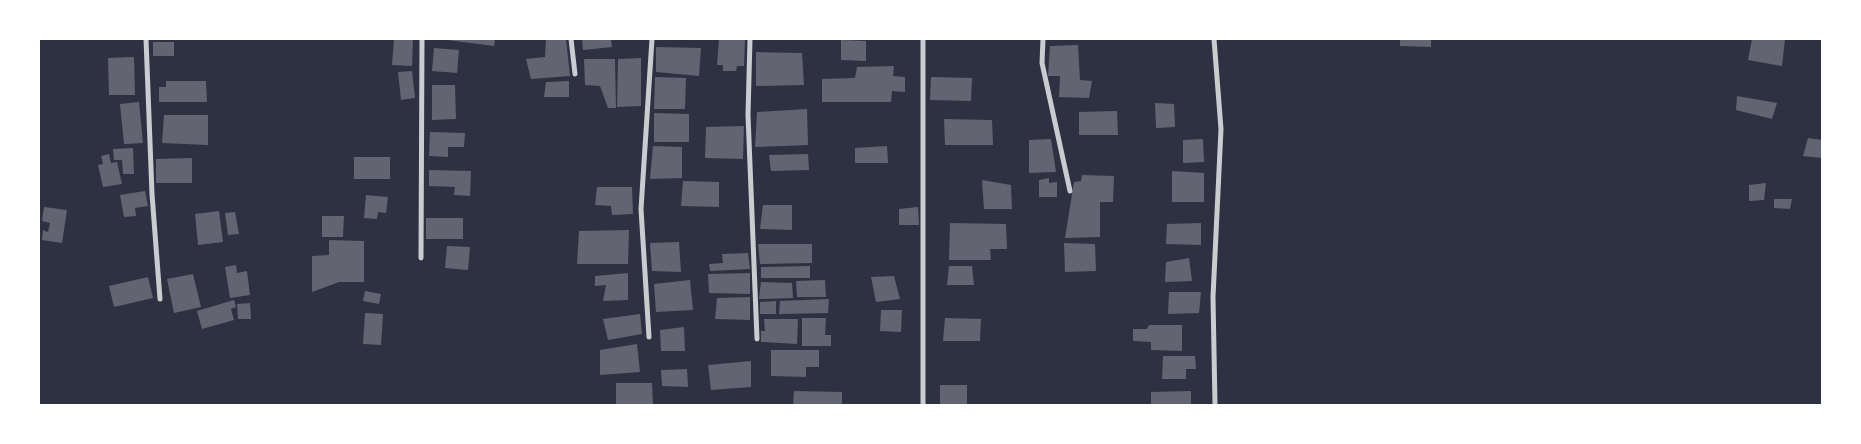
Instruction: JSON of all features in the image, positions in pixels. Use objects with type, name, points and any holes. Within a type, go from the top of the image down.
[{"type":"street","points":[[146,39],[152,194],[160,298]]},
{"type":"street","points":[[421,258],[422,39]]},
{"type":"street","points":[[571,39],[575,74]]},
{"type":"street","points":[[649,337],[641,209],[652,39]]},
{"type":"street","points":[[750,39],[748,115],[757,339]]},
{"type":"street","points":[[923,39],[923,405]]},
{"type":"street","points":[[1043,39],[1042,63],[1070,191]]},
{"type":"street","points":[[1214,39],[1221,129],[1213,297],[1215,405]]},
{"type":"building","points":[[394,39],[413,39],[412,66],[392,65]]},
{"type":"building","points":[[439,39],[495,39],[494,46]]},
{"type":"building","points":[[546,39],[566,39],[570,76],[531,79],[526,59],[545,57]]},
{"type":"building","points":[[582,39],[611,39],[612,47],[583,50]]},
{"type":"building","points":[[719,39],[745,39],[744,66],[737,66],[736,71],[723,71],[723,65],[717,65]]},
{"type":"building","points":[[1400,39],[1431,39],[1431,47],[1400,46]]},
{"type":"building","points":[[1752,39],[1785,39],[1782,66],[1748,60]]},
{"type":"building","points":[[841,40],[866,41],[866,61],[841,60]]},
{"type":"building","points":[[153,42],[174,42],[174,56],[153,56]]},
{"type":"building","points":[[1078,45],[1080,80],[1092,81],[1089,98],[1059,97],[1060,76],[1048,76],[1050,46]]},
{"type":"building","points":[[656,47],[701,48],[699,76],[656,72]]},
{"type":"building","points":[[434,48],[459,50],[457,73],[432,71]]},
{"type":"building","points":[[756,52],[802,53],[804,85],[756,86]]},
{"type":"building","points":[[134,57],[135,95],[109,95],[108,58]]},
{"type":"building","points":[[641,58],[641,106],[617,107],[618,59]]},
{"type":"building","points":[[584,59],[615,59],[616,108],[608,108],[600,86],[585,85]]},
{"type":"building","points":[[894,66],[893,76],[905,77],[905,92],[892,91],[891,102],[822,102],[822,79],[855,78],[857,67]]},
{"type":"building","points":[[412,71],[415,98],[401,100],[398,72]]},
{"type":"building","points":[[655,77],[686,78],[685,109],[654,109]]},
{"type":"building","points":[[931,77],[972,78],[971,101],[930,100]]},
{"type":"building","points":[[166,81],[206,81],[207,102],[159,102],[159,87],[166,87]]},
{"type":"building","points":[[569,81],[569,97],[544,97],[546,82]]},
{"type":"building","points":[[432,85],[455,85],[456,119],[432,120]]},
{"type":"building","points":[[1737,96],[1777,103],[1772,119],[1736,110]]},
{"type":"building","points":[[139,102],[143,143],[124,144],[120,104]]},
{"type":"building","points":[[1155,103],[1174,104],[1175,127],[1156,128]]},
{"type":"building","points":[[807,109],[808,145],[755,147],[757,112]]},
{"type":"building","points":[[1117,111],[1118,135],[1079,135],[1079,112]]},
{"type":"building","points":[[654,113],[689,114],[689,142],[654,142]]},
{"type":"building","points":[[164,115],[208,115],[208,145],[162,143]]},
{"type":"building","points":[[944,119],[992,120],[993,145],[945,145]]},
{"type":"building","points":[[744,126],[743,159],[705,158],[706,127]]},
{"type":"building","points":[[430,132],[465,133],[464,147],[448,147],[448,157],[429,156]]},
{"type":"building","points":[[1808,138],[1822,140],[1822,158],[1803,156]]},
{"type":"building","points":[[1051,139],[1056,172],[1029,173],[1029,140]]},
{"type":"building","points":[[1203,139],[1204,162],[1183,163],[1183,140]]},
{"type":"building","points":[[653,146],[682,147],[682,178],[650,179]]},
{"type":"building","points":[[887,146],[888,163],[855,163],[855,148]]},
{"type":"building","points":[[133,148],[134,174],[123,174],[122,160],[114,160],[113,149]]},
{"type":"building","points":[[109,154],[111,163],[117,162],[122,184],[103,187],[98,165],[103,164],[101,156]]},
{"type":"building","points":[[808,154],[809,170],[771,171],[769,155]]},
{"type":"building","points":[[354,157],[390,157],[390,179],[354,179]]},
{"type":"building","points":[[192,158],[192,183],[156,183],[156,159]]},
{"type":"building","points":[[429,170],[471,171],[470,196],[454,195],[455,187],[429,186]]},
{"type":"building","points":[[1172,171],[1204,173],[1204,202],[1172,202]]},
{"type":"building","points":[[1082,175],[1114,176],[1113,202],[1100,202],[1100,237],[1065,238],[1074,182],[1081,181]]},
{"type":"building","points":[[1049,178],[1049,183],[1057,182],[1057,197],[1039,197],[1039,180]]},
{"type":"building","points":[[982,180],[1011,185],[1012,209],[984,209]]},
{"type":"building","points":[[683,181],[719,182],[719,207],[681,206]]},
{"type":"building","points":[[1766,183],[1764,200],[1749,201],[1749,185]]},
{"type":"building","points":[[597,187],[632,187],[633,214],[612,215],[611,206],[595,205]]},
{"type":"building","points":[[145,191],[148,206],[135,208],[136,216],[124,217],[120,195]]},
{"type":"building","points":[[366,195],[388,197],[386,213],[378,212],[377,219],[364,218]]},
{"type":"building","points":[[1774,199],[1792,199],[1790,209],[1774,208]]},
{"type":"building","points":[[763,205],[792,205],[792,230],[760,229]]},
{"type":"building","points":[[44,207],[67,210],[62,243],[42,240],[43,230],[48,232],[50,223],[42,221]]},
{"type":"building","points":[[918,207],[919,225],[899,225],[899,209]]},
{"type":"building","points":[[219,211],[223,242],[198,245],[195,214]]},
{"type":"building","points":[[235,212],[239,234],[228,235],[225,213]]},
{"type":"building","points":[[322,216],[344,216],[343,237],[322,237]]},
{"type":"building","points":[[426,218],[463,218],[463,239],[426,239]]},
{"type":"building","points":[[950,223],[1006,224],[1007,249],[990,249],[991,260],[949,260]]},
{"type":"building","points":[[1201,223],[1201,245],[1166,244],[1167,224]]},
{"type":"building","points":[[629,230],[628,264],[577,264],[579,231]]},
{"type":"building","points":[[329,240],[364,241],[364,282],[339,282],[312,292],[312,256],[329,255]]},
{"type":"building","points":[[679,242],[681,272],[652,271],[650,243]]},
{"type":"building","points":[[1064,243],[1095,244],[1096,271],[1065,272]]},
{"type":"building","points":[[758,244],[812,244],[812,263],[760,264]]},
{"type":"building","points":[[447,246],[470,247],[468,270],[445,268]]},
{"type":"building","points":[[748,253],[750,269],[710,271],[709,264],[723,263],[722,254]]},
{"type":"building","points":[[1189,258],[1192,281],[1165,282],[1166,262]]},
{"type":"building","points":[[236,265],[237,273],[247,271],[250,295],[230,298],[225,267]]},
{"type":"building","points":[[810,266],[810,278],[761,278],[761,267]]},
{"type":"building","points":[[949,266],[972,266],[974,285],[947,285]]},
{"type":"building","points":[[628,273],[628,300],[603,301],[606,285],[595,286],[595,276]]},
{"type":"building","points":[[750,273],[750,294],[709,293],[708,274]]},
{"type":"building","points":[[193,274],[201,307],[174,313],[167,279]]},
{"type":"building","points":[[894,276],[900,299],[876,302],[871,277]]},
{"type":"building","points":[[148,277],[153,298],[114,307],[109,286]]},
{"type":"building","points":[[690,280],[693,310],[656,312],[654,284]]},
{"type":"building","points":[[825,280],[826,297],[797,297],[796,281]]},
{"type":"building","points":[[761,282],[792,283],[793,298],[759,299]]},
{"type":"building","points":[[365,291],[381,294],[379,304],[363,301]]},
{"type":"building","points":[[1169,292],[1201,292],[1199,313],[1168,314]]},
{"type":"building","points":[[750,297],[750,320],[715,319],[717,298]]},
{"type":"building","points":[[829,299],[828,313],[779,314],[780,301]]},
{"type":"building","points":[[234,300],[236,307],[231,309],[234,320],[202,329],[197,311]]},
{"type":"building","points":[[776,301],[776,314],[760,314],[760,302]]},
{"type":"building","points":[[250,303],[251,319],[238,319],[237,304]]},
{"type":"building","points":[[881,310],[902,310],[901,332],[880,331]]},
{"type":"building","points":[[365,313],[383,314],[381,345],[363,344]]},
{"type":"building","points":[[640,314],[642,334],[608,340],[603,319]]},
{"type":"building","points":[[802,318],[826,318],[825,335],[831,335],[831,346],[802,346]]},
{"type":"building","points":[[945,318],[981,319],[980,341],[943,341]]},
{"type":"building","points":[[764,319],[798,319],[797,344],[761,342],[761,331],[765,331]]},
{"type":"building","points":[[1149,325],[1182,325],[1182,351],[1151,350],[1151,342],[1133,341],[1133,329],[1147,329]]},
{"type":"building","points":[[684,327],[685,351],[661,351],[660,330]]},
{"type":"building","points":[[637,344],[640,372],[600,375],[600,350]]},
{"type":"building","points":[[771,350],[819,350],[819,367],[806,367],[806,377],[771,376]]},
{"type":"building","points":[[1163,356],[1195,356],[1196,369],[1186,369],[1186,379],[1162,379]]},
{"type":"building","points":[[751,361],[751,387],[711,390],[708,365]]},
{"type":"building","points":[[687,369],[688,387],[662,386],[661,370]]},
{"type":"building","points":[[616,383],[652,383],[653,405],[616,405]]},
{"type":"building","points":[[940,385],[967,385],[967,405],[940,405]]},
{"type":"building","points":[[794,391],[842,392],[842,405],[793,405]]},
{"type":"building","points":[[1191,391],[1191,405],[1151,405],[1151,392]]}]
